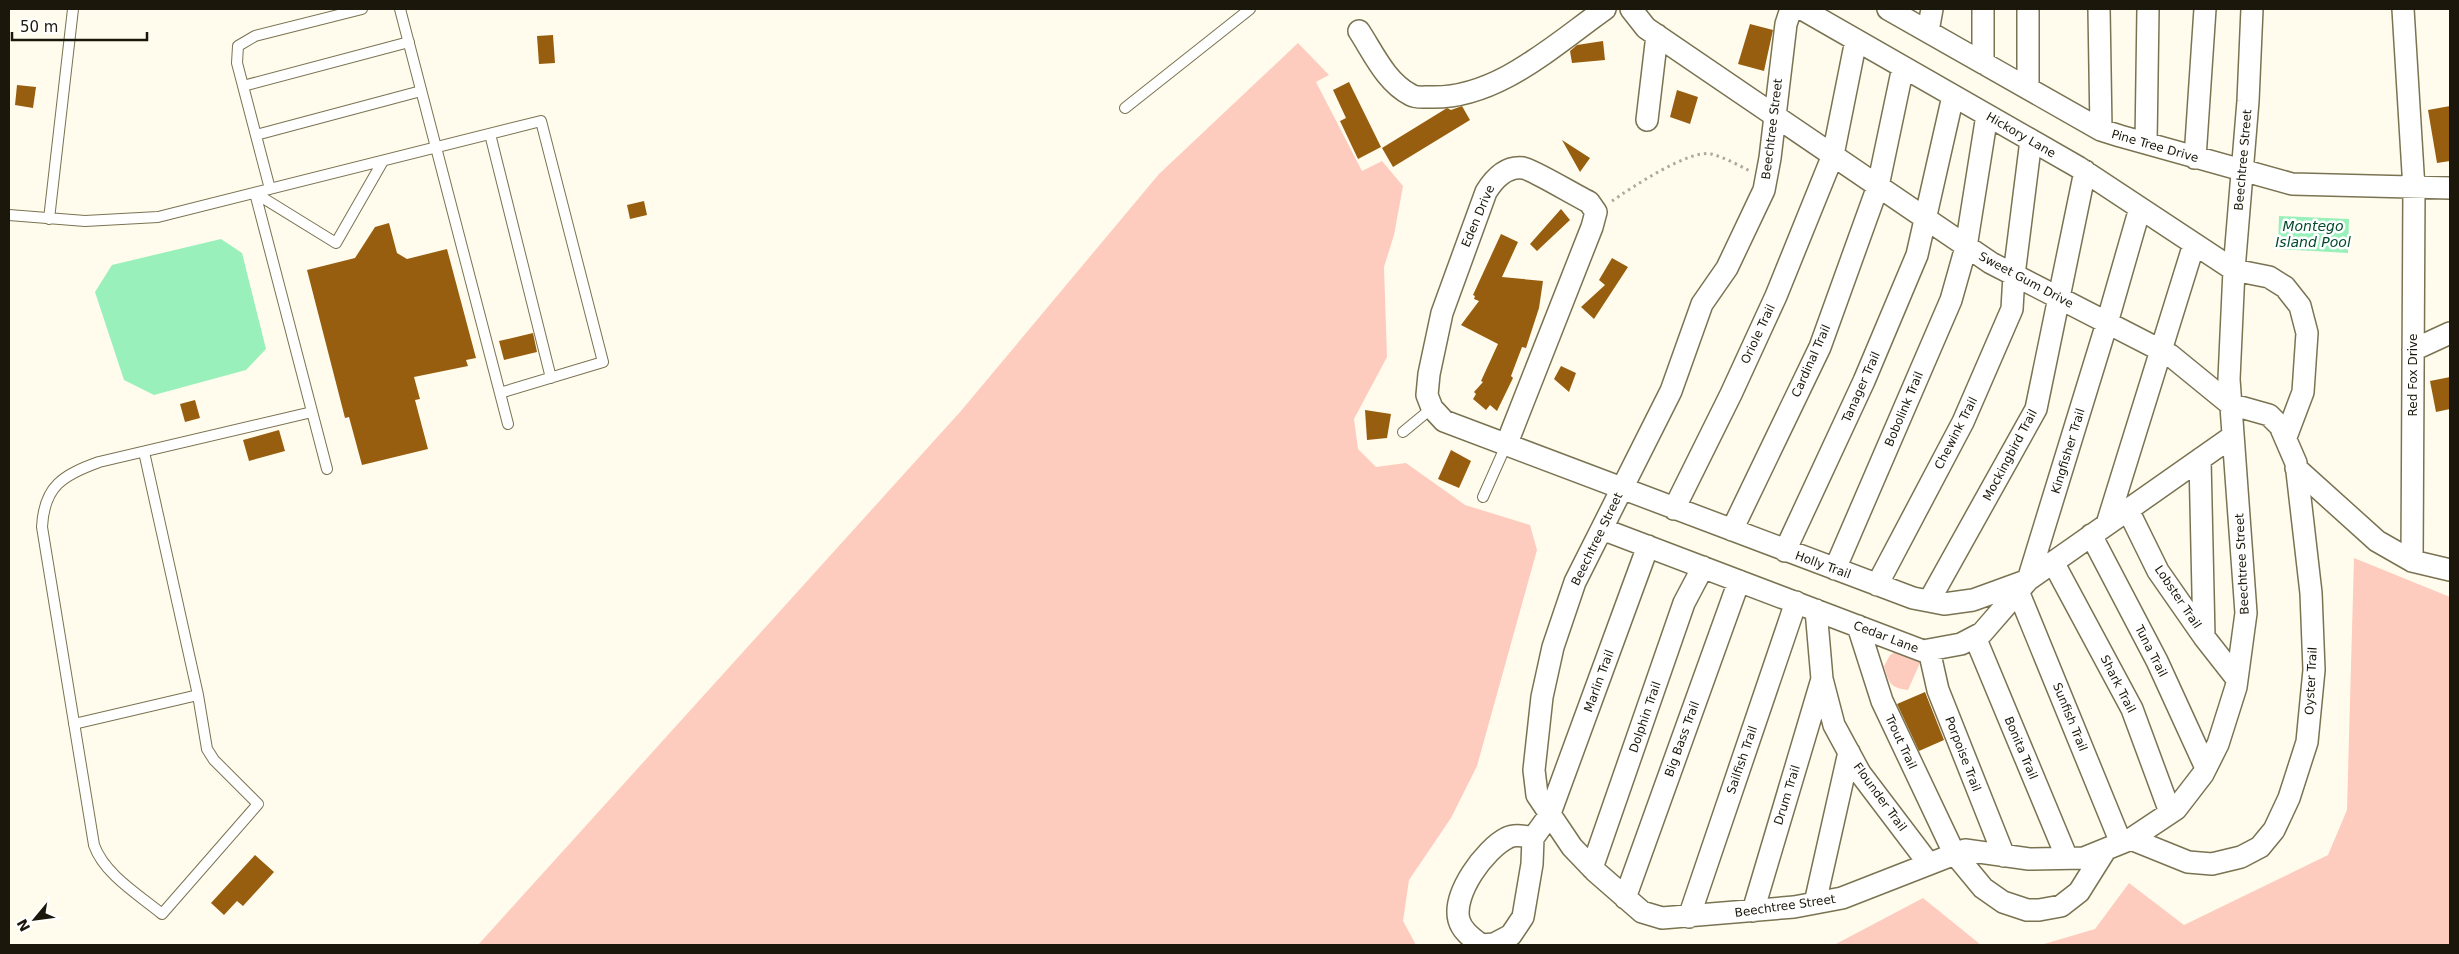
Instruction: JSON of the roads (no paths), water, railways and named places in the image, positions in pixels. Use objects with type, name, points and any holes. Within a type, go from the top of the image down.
[{"type":"street","points":[[1358,31],[1393,83],[1413,96],[1440,98],[1474,92],[1524,66],[1605,9]]},
{"type":"street","name":"Sweet Gum Drive","points":[[1631,9],[1646,28],[1966,247],[2014,275],[2161,350],[2177,360],[2230,404]]},
{"type":"street","name":"Beechtree Street","points":[[1791,9],[1786,24],[1764,190],[1727,268],[1702,304],[1671,391],[1575,582],[1554,647],[1542,697],[1534,770],[1537,795],[1572,847],[1592,868],[1642,912],[1662,918],[1753,911],[1842,898],[1965,850],[2029,859],[2084,858],[2119,844],[2176,809],[2206,768],[2218,744],[2238,679],[2246,613],[2229,379],[2234,270],[2248,101],[2252,9]]},
{"type":"street","name":"Hickory Lane","points":[[1802,9],[2085,172],[2234,270]]},
{"type":"street","name":"Pine Tree Drive","points":[[1888,9],[2102,130],[2194,158],[2292,184],[2414,189],[2450,188]]},
{"type":"street","points":[[1928,31],[1932,9]]},
{"type":"street","points":[[1983,9],[1983,63]]},
{"type":"street","points":[[2028,9],[2028,88]]},
{"type":"street","points":[[2099,9],[2102,130]]},
{"type":"street","points":[[2146,143],[2148,9]]},
{"type":"street","points":[[2194,158],[2205,9]]},
{"type":"street","name":"Red Fox Drive","points":[[2403,9],[2414,189],[2412,561]]},
{"type":"street","points":[[1647,120],[1657,35]]},
{"type":"street","name":"Oriole Trail","points":[[1674,509],[1776,296],[1833,156],[1856,40]]},
{"type":"street","name":"Cardinal Trail","points":[[1732,530],[1820,347],[1878,186],[1903,67]]},
{"type":"street","name":"Tanager Trail","points":[[1785,550],[1864,381],[1917,255],[1953,96]]},
{"type":"street","name":"Bobolink Trail","points":[[1835,569],[1951,300],[1966,247],[1987,115]]},
{"type":"street","name":"Chewink Trail","points":[[1877,585],[1963,422],[2012,309],[2014,275],[2031,140]]},
{"type":"street","name":"Eden Drive","points":[[1432,408],[1427,395],[1429,374],[1442,313],[1486,192],[1496,177],[1511,169],[1524,168],[1589,202],[1596,212],[1592,227],[1507,443]]},
{"type":"street","name":"Mockingbird Trail","points":[[1929,601],[2036,409],[2085,172]]},
{"type":"street","name":"Kingfisher Trail","points":[[2023,585],[2107,323],[2140,208]]},
{"type":"street","points":[[2099,530],[2161,350],[2194,244]]},
{"type":"street","points":[[2234,270],[2269,277],[2285,287],[2300,306],[2307,333],[2303,392],[2286,437]]},
{"type":"street","points":[[2414,350],[2450,333]]},
{"type":"street","name":"Oyster Trail","points":[[2119,844],[2188,862],[2212,864],[2241,857],[2260,847],[2274,830],[2289,798],[2307,742],[2314,670],[2311,594],[2296,468],[2286,437],[2280,426],[2269,415],[2230,404]]},
{"type":"street","points":[[1432,408],[1444,420],[1507,443],[1622,490]]},
{"type":"street","name":"Cedar Lane","points":[[1602,528],[1923,651],[1961,644],[1982,633],[2023,585],[2233,436]]},
{"type":"street","points":[[2200,459],[2204,637]]},
{"type":"street","points":[[2296,468],[2377,541],[2412,561],[2450,570]]},
{"type":"street","name":"Holly Trail","points":[[1622,490],[1913,598],[1944,604],[1973,600],[2023,585]]},
{"type":"street","name":"Lobster Trail","points":[[2128,510],[2158,571],[2204,637],[2238,679]]},
{"type":"street","name":"Tuna Trail","points":[[2099,530],[2206,768]]},
{"type":"street","name":"Marlin Trail","points":[[1533,838],[1550,816],[1648,546]]},
{"type":"street","name":"Shark Trail","points":[[2053,562],[2132,709],[2170,812]]},
{"type":"street","name":"Dolphin Trail","points":[[1592,868],[1684,603],[1703,567]]},
{"type":"street","name":"Big Bass Trail","points":[[1625,898],[1738,581]]},
{"type":"street","name":"Sunfish Trail","points":[[2023,585],[2119,844]]},
{"type":"street","name":"Sailfish Trail","points":[[1689,917],[1796,602]]},
{"type":"street","name":"Flounder Trail","points":[[1816,610],[1822,679],[1834,725],[1860,773],[1930,864]]},
{"type":"street","name":"Trout Trail","points":[[1858,626],[1882,702],[1954,853]]},
{"type":"street","name":"Bonita Trail","points":[[1975,637],[2067,858]]},
{"type":"street","name":"Porpoise Trail","points":[[1928,650],[1938,690],[2004,856]]},
{"type":"street","name":"Drum Trail","points":[[1753,911],[1822,679]]},
{"type":"street","points":[[1815,903],[1849,752]]},
{"type":"street","points":[[1509,837],[1533,838],[1532,864],[1523,917],[1511,935],[1494,944],[1481,945],[1467,934],[1459,920],[1457,906],[1463,889],[1490,848],[1509,837]]},
{"type":"street","points":[[1954,853],[1983,888],[2003,902],[2027,910],[2039,910],[2061,906],[2079,892],[2119,844]]},
{"type":"lane","points":[[49,219],[73,9]]},
{"type":"lane","points":[[270,189],[237,63],[238,46],[255,36],[362,9]]},
{"type":"lane","points":[[400,9],[508,424]]},
{"type":"lane","points":[[1125,108],[1250,9]]},
{"type":"lane","points":[[243,86],[408,42]]},
{"type":"lane","points":[[256,135],[422,91]]},
{"type":"lane","points":[[9,215],[49,219],[123,221],[158,218],[541,121],[603,362],[500,393]]},
{"type":"lane","points":[[490,134],[551,378]]},
{"type":"lane","points":[[255,193],[336,243],[383,161]]},
{"type":"lane","points":[[255,193],[327,468]]},
{"type":"lane","points":[[1403,432],[1432,408]]},
{"type":"lane","points":[[144,452],[198,695],[208,749],[214,760],[258,804],[162,914],[106,867],[98,856],[74,724],[42,527],[42,511],[49,495],[59,482],[73,472],[99,462],[312,412]]},
{"type":"lane","points":[[1484,497],[1507,443]]},
{"type":"lane","points":[[74,724],[198,695]]},
{"type":"water","name":"Montego Island Pool","points":[[2279,216],[2349,219],[2348,253],[2278,249]]},
{"type":"water","points":[[221,239],[242,253],[266,349],[246,370],[154,395],[124,380],[95,292],[112,265]]}]
